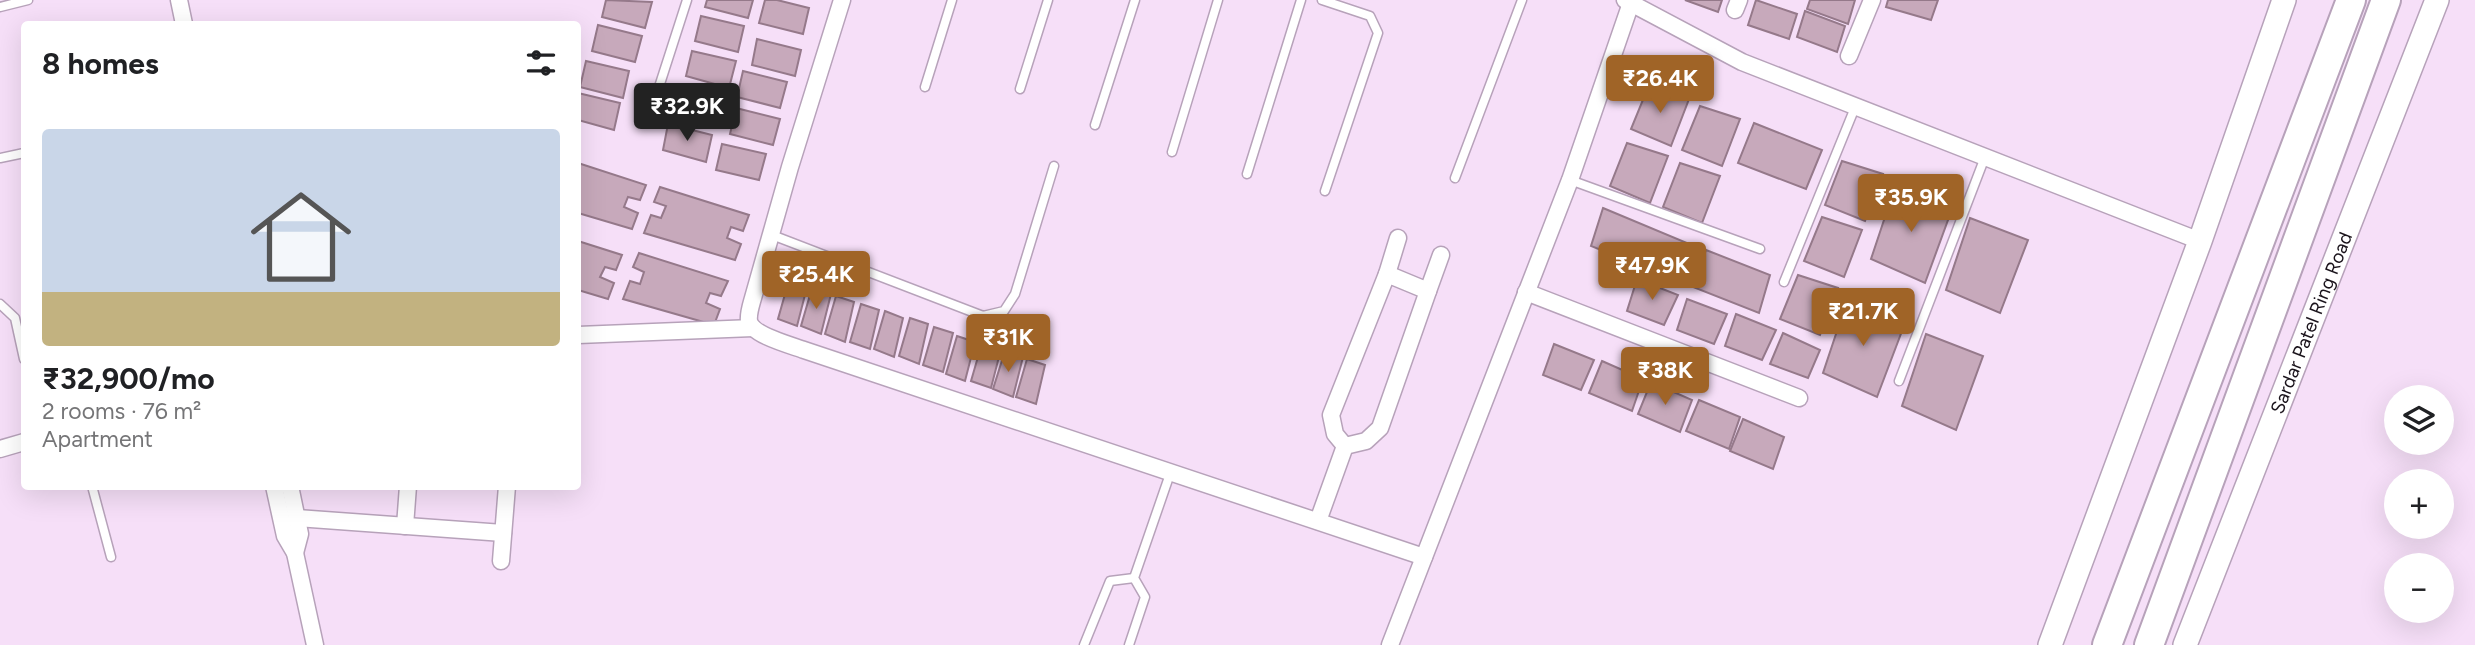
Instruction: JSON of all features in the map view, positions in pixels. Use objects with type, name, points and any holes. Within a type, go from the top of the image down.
[{"type":"highway","points":[[2107,645],[2351,0]]},
{"type":"highway","points":[[2149,645],[2386,0]]},
{"type":"street","points":[[179,0],[183,21]]},
{"type":"street","points":[[842,0],[790,167],[749,317],[753,328],[761,334],[804,350],[1423,557]]},
{"type":"street","points":[[1849,56],[1872,0]]},
{"type":"street","points":[[2050,645],[2200,241],[2284,0]]},
{"type":"street","name":"Sardar Patel Ring Road","points":[[2185,645],[2437,0]]},
{"type":"street","points":[[1390,645],[1570,180],[1629,1],[1742,62],[2200,241]]},
{"type":"street","points":[[1345,446],[1335,433],[1331,415],[1387,274],[1398,239]]},
{"type":"street","points":[[1345,446],[1366,441],[1380,428],[1441,255]]},
{"type":"street","points":[[1387,274],[1428,291]]},
{"type":"street","points":[[1526,292],[1799,398]]},
{"type":"street","points":[[581,335],[753,328]]},
{"type":"street","points":[[0,449],[21,443]]},
{"type":"street","points":[[1318,521],[1345,446]]},
{"type":"street","points":[[275,490],[285,536],[295,553],[315,645]]},
{"type":"street","points":[[291,490],[300,534],[295,553]]},
{"type":"street","points":[[405,526],[408,490]]},
{"type":"street","points":[[501,561],[507,490]]},
{"type":"street","points":[[297,519],[503,533]]},
{"type":"lane","points":[[0,7],[28,0]]},
{"type":"lane","points":[[649,118],[687,0]]},
{"type":"lane","points":[[925,87],[952,0]]},
{"type":"lane","points":[[1020,89],[1048,0]]},
{"type":"lane","points":[[1095,125],[1135,0]]},
{"type":"lane","points":[[1172,152],[1219,0]]},
{"type":"lane","points":[[1247,174],[1301,0]]},
{"type":"lane","points":[[1322,0],[1370,16],[1378,33],[1325,191]]},
{"type":"lane","points":[[1455,178],[1522,0]]},
{"type":"lane","points":[[1784,282],[1856,105]]},
{"type":"lane","points":[[0,158],[21,154]]},
{"type":"lane","points":[[1899,381],[1985,156]]},
{"type":"lane","points":[[772,235],[983,316],[1004,311],[1015,294],[1054,166]]},
{"type":"lane","points":[[1570,180],[1760,249]]},
{"type":"lane","points":[[0,304],[15,318],[21,345]]},
{"type":"lane","points":[[1129,645],[1145,597],[1135,578],[1171,471]]},
{"type":"lane","points":[[93,490],[111,557]]},
{"type":"lane","points":[[1084,645],[1110,581],[1135,578]]},
{"type":"building","points":[[606,0],[652,2],[645,28],[602,17]]},
{"type":"building","points":[[707,0],[753,0],[748,18],[705,7]]},
{"type":"building","points":[[765,0],[777,0],[809,8],[803,34],[759,23]]},
{"type":"building","points":[[1685,0],[1722,0],[1718,12]]},
{"type":"building","points":[[1756,0],[1797,14],[1789,39],[1748,25]]},
{"type":"building","points":[[1810,0],[1855,0],[1848,24],[1807,9]]},
{"type":"building","points":[[1888,0],[1938,0],[1931,20],[1886,7]]},
{"type":"building","points":[[1805,11],[1845,26],[1837,52],[1797,37]]},
{"type":"building","points":[[701,16],[744,26],[738,52],[695,41]]},
{"type":"building","points":[[598,25],[642,36],[635,62],[592,51]]},
{"type":"building","points":[[757,39],[801,50],[795,76],[752,65]]},
{"type":"building","points":[[692,51],[736,61],[729,88],[686,76]]},
{"type":"building","points":[[586,61],[629,71],[623,98],[581,87]]},
{"type":"building","points":[[743,71],[787,82],[780,108],[737,97]]},
{"type":"building","points":[[1649,85],[1689,99],[1671,146],[1631,129]]},
{"type":"building","points":[[678,89],[722,99],[715,126],[672,115]]},
{"type":"building","points":[[581,94],[620,103],[614,130],[581,121]]},
{"type":"building","points":[[1700,106],[1740,119],[1722,166],[1682,150]]},
{"type":"building","points":[[736,108],[780,119],[773,145],[730,134]]},
{"type":"building","points":[[1754,123],[1822,150],[1806,189],[1738,163]]},
{"type":"building","points":[[668,124],[712,135],[706,162],[663,150]]},
{"type":"building","points":[[1627,143],[1668,156],[1650,203],[1610,186]]},
{"type":"building","points":[[722,144],[766,154],[759,180],[716,170]]},
{"type":"building","points":[[1842,161],[1883,174],[1865,221],[1825,205]]},
{"type":"building","points":[[1680,163],[1720,176],[1702,223],[1663,207]]},
{"type":"building","points":[[581,164],[646,185],[640,200],[628,197],[624,207],[638,213],[632,229],[581,214]]},
{"type":"building","points":[[660,187],[749,215],[743,231],[731,227],[727,238],[741,244],[735,260],[644,233],[651,215],[661,218],[666,206],[654,202]]},
{"type":"building","points":[[1895,187],[1952,209],[1925,283],[1871,259]]},
{"type":"building","points":[[1603,208],[1687,243],[1675,280],[1591,246]]},
{"type":"building","points":[[1822,217],[1862,230],[1844,277],[1804,261]]},
{"type":"building","points":[[1970,218],[2028,240],[2000,313],[1946,290]]},
{"type":"building","points":[[581,242],[622,255],[616,270],[605,267],[600,277],[614,283],[608,299],[581,291]]},
{"type":"building","points":[[1706,250],[1770,275],[1759,313],[1693,287]]},
{"type":"building","points":[[639,253],[728,281],[721,296],[710,293],[706,303],[720,309],[714,325],[623,299],[630,281],[640,284],[644,272],[633,267]]},
{"type":"building","points":[[1798,275],[1838,288],[1820,335],[1780,319]]},
{"type":"building","points":[[1637,279],[1678,295],[1664,325],[1627,311]]},
{"type":"building","points":[[789,280],[807,287],[797,326],[778,319]]},
{"type":"building","points":[[812,288],[831,294],[821,334],[801,326]]},
{"type":"building","points":[[836,296],[854,302],[845,342],[825,334]]},
{"type":"building","points":[[1687,299],[1727,314],[1714,344],[1677,330]]},
{"type":"building","points":[[1847,301],[1905,323],[1877,397],[1823,373]]},
{"type":"building","points":[[861,304],[879,310],[870,349],[850,342]]},
{"type":"building","points":[[885,311],[903,318],[894,357],[874,349]]},
{"type":"building","points":[[1736,314],[1776,330],[1762,360],[1725,346]]},
{"type":"building","points":[[910,318],[928,324],[919,364],[899,356]]},
{"type":"building","points":[[934,327],[953,333],[943,372],[923,365]]},
{"type":"building","points":[[1783,333],[1820,350],[1808,378],[1770,364]]},
{"type":"building","points":[[1926,334],[1983,356],[1956,430],[1902,406]]},
{"type":"building","points":[[957,336],[975,342],[965,381],[946,374]]},
{"type":"building","points":[[982,343],[1001,349],[991,388],[971,381]]},
{"type":"building","points":[[1554,344],[1594,360],[1581,390],[1543,375]]},
{"type":"building","points":[[1005,351],[1023,357],[1013,397],[993,389]]},
{"type":"building","points":[[1027,359],[1045,365],[1036,404],[1016,397]]},
{"type":"building","points":[[1602,361],[1643,379],[1632,411],[1589,393]]},
{"type":"building","points":[[1651,382],[1692,400],[1680,432],[1638,414]]},
{"type":"building","points":[[1699,400],[1740,417],[1729,449],[1686,431]]},
{"type":"building","points":[[1743,419],[1784,437],[1773,469],[1730,451]]}]
